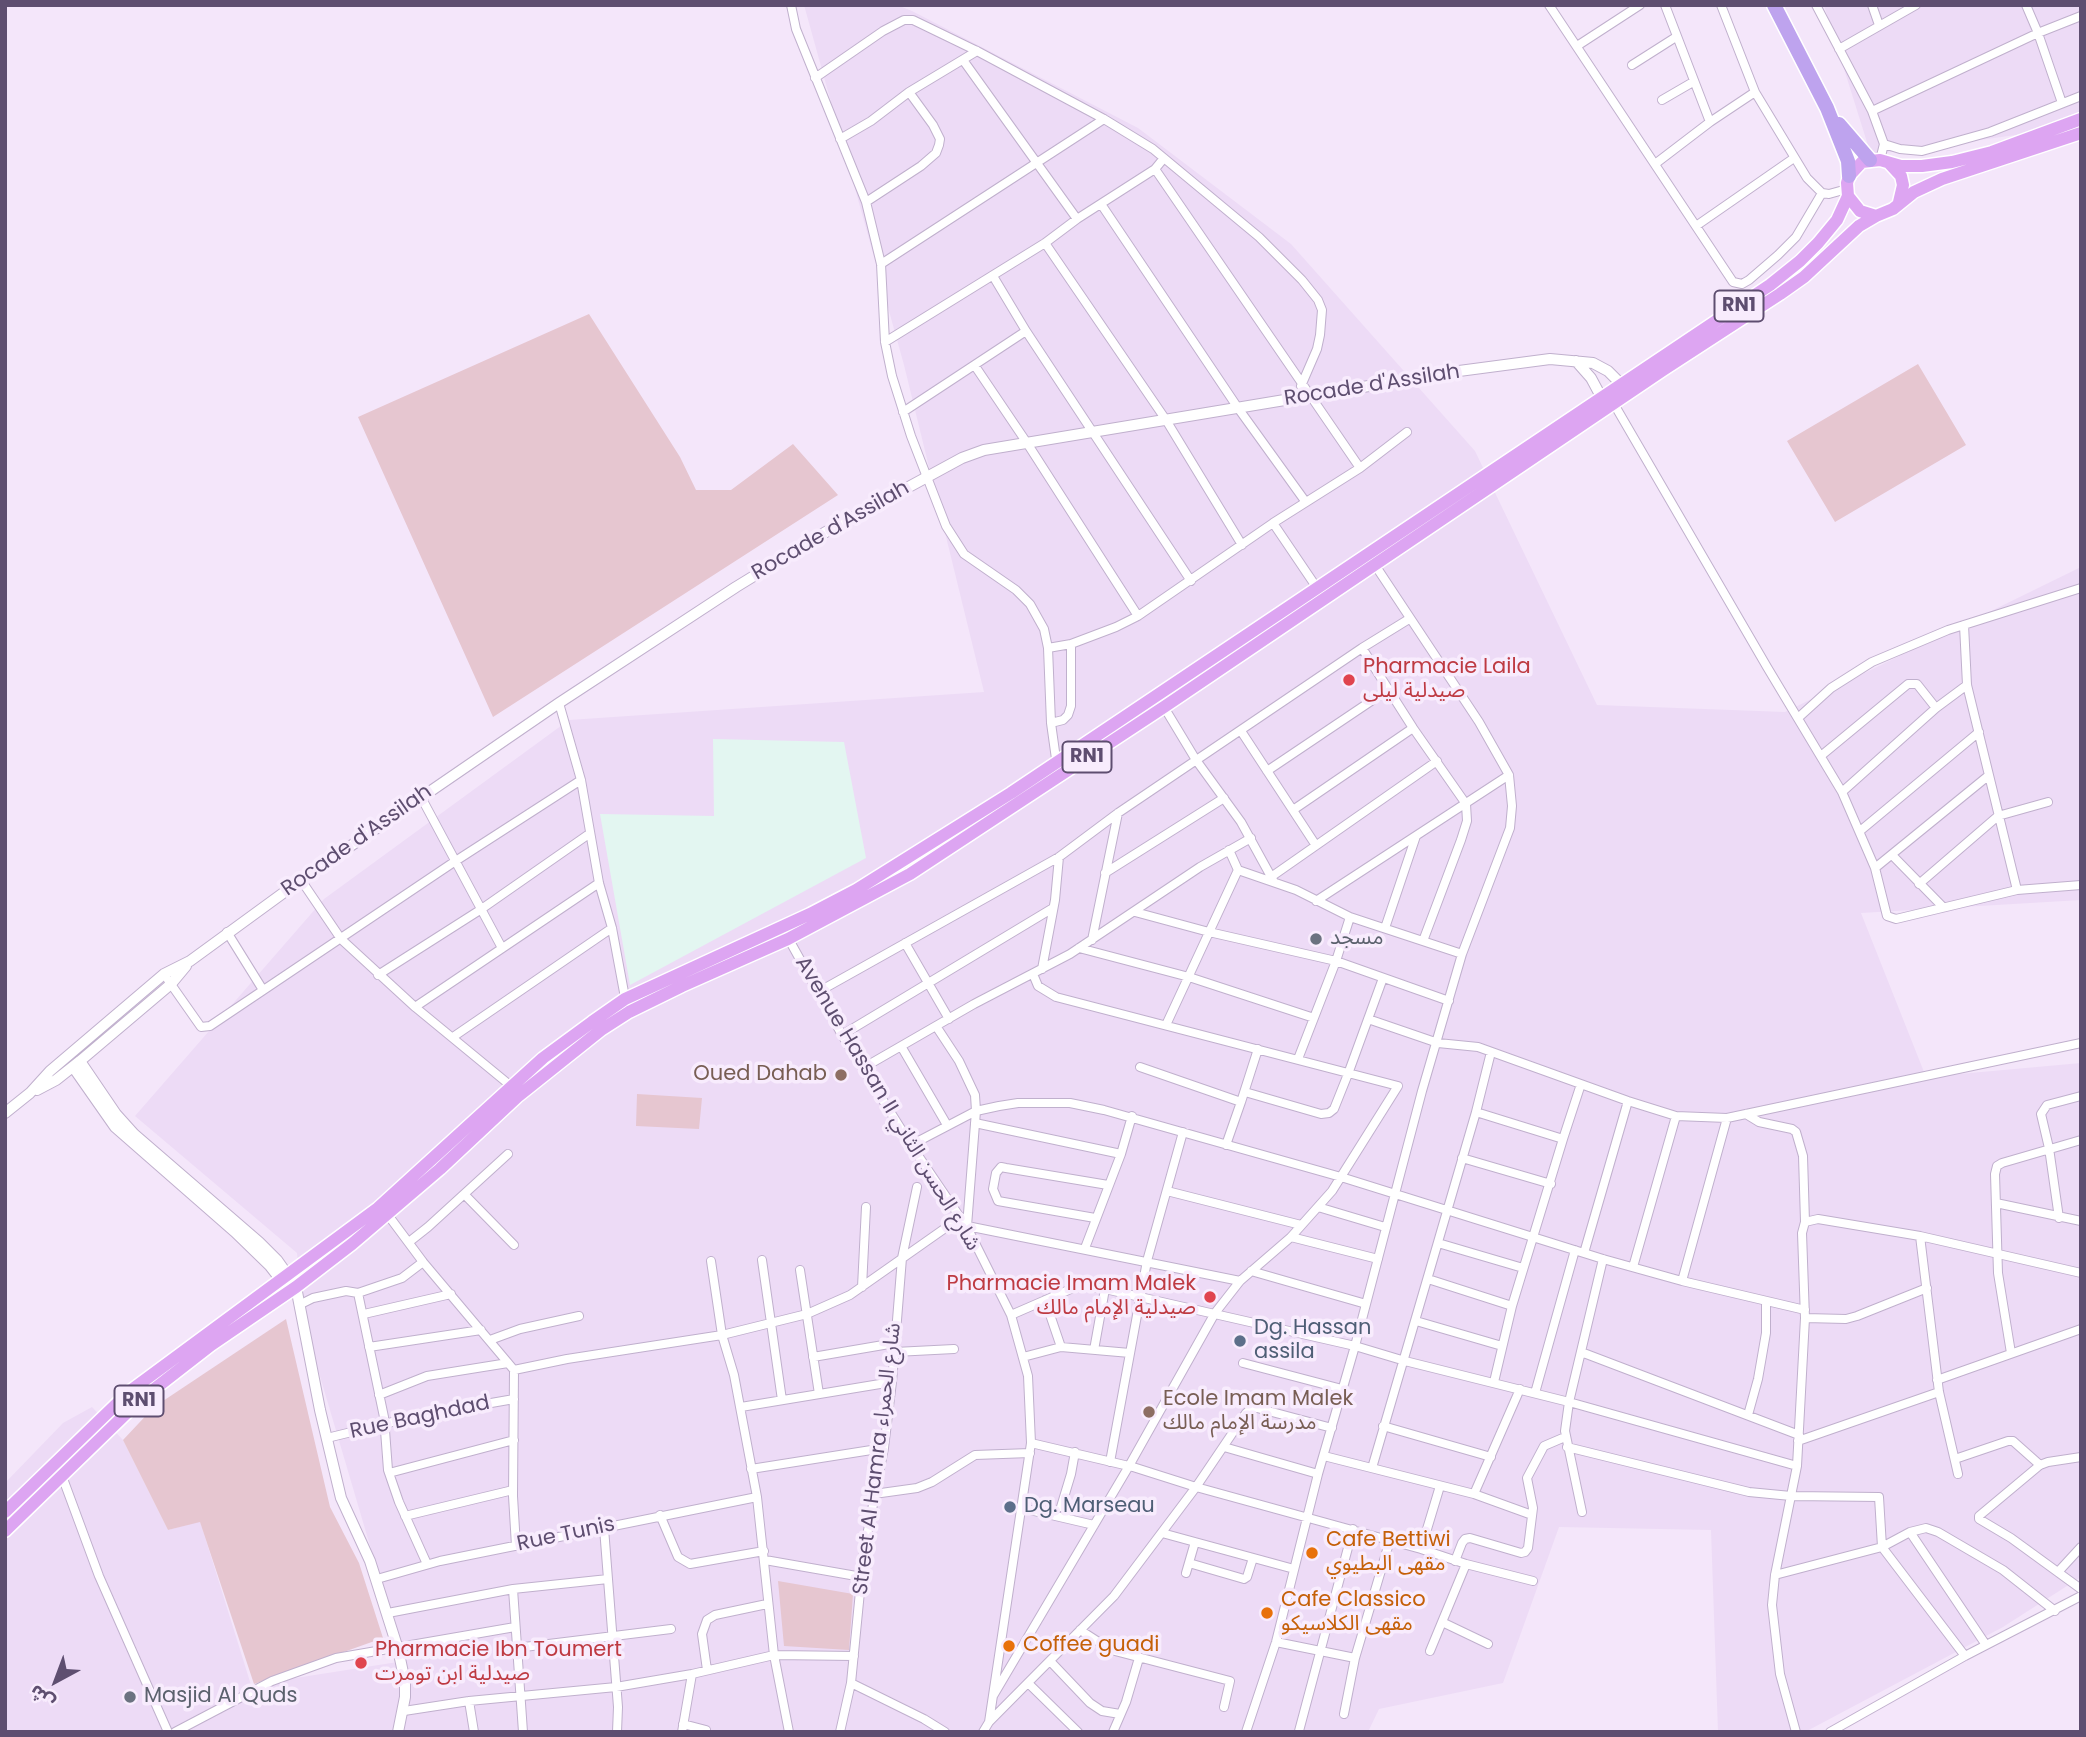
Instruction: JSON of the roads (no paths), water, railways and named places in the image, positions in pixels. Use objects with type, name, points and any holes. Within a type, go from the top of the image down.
[{"type":"highway","points":[[1774,5],[1827,108],[1848,161],[1848,187]]},
{"type":"highway","points":[[1827,108],[1879,161]]},
{"type":"main road","points":[[1879,161],[1922,166],[1952,162],[1992,152],[2081,119]]},
{"type":"main road","name":"RN1","points":[[1625,388],[1796,283],[1844,238],[1928,184],[2081,133]]},
{"type":"main road","points":[[1879,161],[1901,176],[1903,185],[1899,202]]},
{"type":"main road","name":"RN1","points":[[5,1531],[100,1437],[159,1385],[296,1295],[517,1097],[582,1044],[629,1012],[788,939],[910,874],[1375,565],[1607,403],[1800,261],[1837,220],[1848,187],[1862,162],[1879,161]]},
{"type":"main road","points":[[1848,187],[1860,211],[1876,216]]},
{"type":"main road","name":"RN1","points":[[7,1508],[130,1391],[377,1208],[543,1058],[625,999],[827,905],[901,863],[1317,588],[1607,403]]},
{"type":"street","points":[[790,5],[796,29],[866,202],[881,264],[885,342],[892,376],[903,412],[953,540],[964,554],[1016,590],[1039,617],[1048,648],[1051,723],[1060,776]]},
{"type":"street","points":[[1549,5],[1733,282],[1742,284],[1764,269],[1796,237],[1822,193]]},
{"type":"street","points":[[1577,46],[1640,5]]},
{"type":"street","points":[[1665,5],[1710,122]]},
{"type":"street","points":[[1721,5],[1755,92],[1807,178],[1822,193],[1829,194],[1848,187]]},
{"type":"street","points":[[1816,5],[1872,111],[1884,144],[1879,161]]},
{"type":"street","points":[[1872,5],[1879,24]]},
{"type":"street","points":[[1839,49],[1916,5]]},
{"type":"street","points":[[2026,5],[2062,103]]},
{"type":"street","points":[[1872,111],[2038,33],[2081,16]]},
{"type":"street","points":[[815,78],[883,31],[904,20],[923,23],[1104,119],[1153,149],[1259,237],[1318,300],[1322,310],[1320,335],[1301,386]]},
{"type":"street","points":[[1633,65],[1676,37]]},
{"type":"street","points":[[841,139],[871,121],[909,92],[977,51]]},
{"type":"street","points":[[963,60],[1077,219]]},
{"type":"street","points":[[1662,100],[1693,82]]},
{"type":"street","points":[[866,202],[936,153],[940,139],[909,92]]},
{"type":"street","points":[[1655,164],[1755,92]]},
{"type":"street","points":[[1884,144],[1900,149],[1922,150],[1990,132],[2081,96]]},
{"type":"street","points":[[881,264],[1104,119]]},
{"type":"street","points":[[885,342],[1045,243],[1155,169],[1164,158]]},
{"type":"street","points":[[1696,226],[1794,158]]},
{"type":"street","points":[[1155,169],[1301,386],[1360,468]]},
{"type":"street","points":[[1101,204],[1238,408],[1305,501]]},
{"type":"street","points":[[1045,243],[1166,420],[1242,545]]},
{"type":"street","points":[[993,276],[1026,331],[1191,581]]},
{"type":"street","points":[[903,412],[1026,331]]},
{"type":"street","name":"Rocade d'Assilah","points":[[5,1113],[164,974],[190,961],[301,880],[559,703],[736,586],[824,533],[927,476],[984,450],[1472,369],[1550,359],[1593,363],[1625,388]]},
{"type":"street","points":[[1576,361],[1607,403],[1822,755],[1860,831],[1875,868],[1884,909],[1891,918],[2017,890],[2081,885]]},
{"type":"street","points":[[975,366],[1138,616]]},
{"type":"street","points":[[1048,648],[1071,644],[1138,616],[1305,501],[1360,468],[1407,432]]},
{"type":"street","points":[[1273,523],[1317,588]]},
{"type":"street","points":[[1246,1732],[1276,1642],[1318,1474],[1356,1346],[1385,1227],[1462,954],[1510,828],[1512,806],[1509,775],[1479,722],[1375,565]]},
{"type":"street","points":[[1798,718],[1831,688],[1872,662],[1964,625],[2081,588]]},
{"type":"street","points":[[818,992],[1059,857],[1118,813],[1409,619]]},
{"type":"street","points":[[1964,625],[1967,685],[2017,890]]},
{"type":"street","points":[[1051,723],[1063,720],[1071,706],[1071,644]]},
{"type":"street","points":[[1362,648],[1466,804],[1467,821],[1423,942]]},
{"type":"street","points":[[1822,755],[1908,684],[1917,684],[1936,708]]},
{"type":"street","points":[[1842,792],[1936,708],[1967,685]]},
{"type":"street","points":[[1267,771],[1389,689]]},
{"type":"street","points":[[559,703],[580,780],[599,883],[612,928],[629,1012]]},
{"type":"street","points":[[1164,707],[1196,760],[1251,838],[1273,879]]},
{"type":"street","points":[[1293,810],[1413,727]]},
{"type":"street","points":[[1241,731],[1315,844]]},
{"type":"street","points":[[1860,831],[1979,732]]},
{"type":"street","points":[[1273,879],[1315,844],[1437,761]]},
{"type":"street","points":[[1316,901],[1509,775]]},
{"type":"street","points":[[1875,868],[1988,776]]},
{"type":"street","points":[[164,974],[201,1027],[206,1028],[580,780]]},
{"type":"street","points":[[421,797],[502,948]]},
{"type":"street","points":[[1105,873],[1224,798]]},
{"type":"street","points":[[1919,884],[1998,816],[2048,802]]},
{"type":"street","points":[[1091,941],[1118,813]]},
{"type":"street","points":[[379,975],[480,910],[589,834]]},
{"type":"street","points":[[1385,929],[1416,836]]},
{"type":"street","points":[[863,1068],[1091,941],[1200,867],[1251,838]]},
{"type":"street","points":[[1166,1025],[1238,870],[1229,850]]},
{"type":"street","points":[[1892,855],[1942,906]]},
{"type":"street","points":[[993,1696],[1129,1466],[1215,1313],[1240,1281],[1291,1237],[1318,1207],[1341,1177],[1398,1086],[1056,997],[1038,986],[1037,971],[1053,908],[1059,857]]},
{"type":"street","points":[[1238,870],[1273,879],[1350,917],[1462,954]]},
{"type":"street","points":[[301,880],[341,939],[415,1007],[511,1086]]},
{"type":"street","points":[[415,1007],[599,883]]},
{"type":"street","points":[[842,1035],[1053,908]]},
{"type":"street","points":[[1136,912],[1336,961],[1449,1001]]},
{"type":"street","points":[[1298,1059],[1350,917]]},
{"type":"street","name":"Avenue Hassan II شارع الحسن الثاني","points":[[783,926],[842,1035],[911,1145],[967,1227],[1011,1315],[1023,1357],[1031,1405],[1030,1453],[989,1722],[984,1732]]},
{"type":"street","points":[[453,1037],[612,928]]},
{"type":"street","points":[[227,932],[263,990]]},
{"type":"street","points":[[905,943],[949,1019]]},
{"type":"street","points":[[1079,948],[1188,978],[1314,1018]]},
{"type":"street","name":"Rocade d'Assilah","points":[[30,1093],[56,1080],[76,1064],[171,984],[190,961]]},
{"type":"street","points":[[1245,1092],[1321,1115],[1334,1109],[1383,978]]},
{"type":"street","points":[[1368,1018],[1438,1043],[1464,1044],[1491,1052],[1628,1101],[1676,1115],[1727,1118],[2081,1044]]},
{"type":"street","points":[[936,1026],[975,1095],[967,1227],[1085,1248],[1240,1281]]},
{"type":"street","points":[[901,1046],[947,1125]]},
{"type":"street","points":[[1226,1145],[1258,1049]]},
{"type":"street","points":[[1372,1468],[1448,1211],[1491,1052]]},
{"type":"street","points":[[76,1064],[134,1135],[259,1242],[296,1295],[341,1498],[377,1579],[398,1649],[405,1682],[404,1711],[397,1732]]},
{"type":"street","points":[[1140,1067],[1241,1102]]},
{"type":"street","points":[[1494,1382],[1523,1268],[1581,1084]]},
{"type":"street","points":[[2059,1218],[2049,1148],[2040,1114],[2043,1108],[2081,1096]]},
{"type":"street","points":[[1535,1393],[1628,1101]]},
{"type":"street","points":[[911,1145],[976,1111],[1018,1103],[1070,1104],[1132,1116],[1341,1177],[1603,1259],[1766,1301],[1805,1314],[1846,1318],[1857,1316],[1927,1288]]},
{"type":"street","points":[[1476,1112],[1563,1139]]},
{"type":"street","points":[[1746,1114],[1759,1122],[1792,1129],[1796,1132],[1803,1156],[1805,1314],[1799,1438],[1797,1465],[1775,1576],[1772,1605],[1780,1674],[1796,1732]]},
{"type":"street","points":[[1633,1267],[1676,1115]]},
{"type":"street","points":[[1085,1248],[1121,1154],[1132,1116]]},
{"type":"street","points":[[1682,1281],[1727,1118]]},
{"type":"street","points":[[975,1124],[1121,1154]]},
{"type":"street","points":[[1110,1462],[1147,1261],[1183,1132]]},
{"type":"street","points":[[2011,1353],[1998,1273],[1997,1166],[2081,1140]]},
{"type":"street","points":[[409,1242],[508,1154]]},
{"type":"street","points":[[1462,1157],[1551,1184]]},
{"type":"street","points":[[1095,1218],[998,1200],[993,1189],[996,1173],[1001,1167],[1108,1185]]},
{"type":"street","name":"Street Al Hamra شارع الحمراء","points":[[840,1732],[851,1683],[862,1577],[874,1494],[884,1448],[902,1258],[917,1187]]},
{"type":"street","points":[[1167,1191],[1301,1226]]},
{"type":"street","points":[[464,1194],[514,1245]]},
{"type":"street","points":[[1996,1203],[2081,1221]]},
{"type":"street","points":[[862,1287],[866,1207]]},
{"type":"street","points":[[1318,1207],[1385,1227]]},
{"type":"street","points":[[388,1215],[423,1262],[511,1366],[516,1546]]},
{"type":"street","points":[[379,1395],[427,1377],[722,1335],[807,1314],[862,1287],[961,1217]]},
{"type":"street","points":[[1805,1222],[1818,1219],[1920,1236],[2081,1273]]},
{"type":"street","points":[[1920,1236],[1937,1380],[1958,1474]]},
{"type":"street","points":[[1291,1237],[1378,1259]]},
{"type":"street","points":[[1438,1243],[1523,1268]]},
{"type":"street","points":[[1582,1512],[1565,1437],[1569,1402],[1603,1259]]},
{"type":"street","points":[[762,1260],[782,1400]]},
{"type":"street","points":[[711,1261],[722,1335],[741,1407],[757,1497],[767,1604],[789,1732]]},
{"type":"street","points":[[296,1295],[313,1298],[346,1291],[358,1293],[402,1278],[423,1262]]},
{"type":"street","points":[[800,1270],[819,1394]]},
{"type":"street","points":[[1251,1271],[1366,1304]]},
{"type":"street","points":[[1428,1279],[1512,1306]]},
{"type":"street","points":[[1011,1315],[1080,1285],[1105,1289],[1356,1346],[1797,1465]]},
{"type":"street","points":[[1094,1350],[1105,1289]]},
{"type":"street","points":[[358,1293],[384,1424],[389,1473],[427,1564]]},
{"type":"street","points":[[363,1314],[451,1294]]},
{"type":"street","points":[[1045,1300],[1061,1347]]},
{"type":"street","points":[[1748,1415],[1762,1357],[1766,1301]]},
{"type":"street","points":[[490,1340],[520,1329],[579,1316]]},
{"type":"street","points":[[1416,1321],[1502,1346]]},
{"type":"street","points":[[369,1347],[481,1329]]},
{"type":"street","points":[[1937,1380],[2081,1329]]},
{"type":"street","points":[[813,1357],[895,1347],[954,1349]]},
{"type":"street","points":[[1023,1357],[1061,1347],[1130,1353]]},
{"type":"street","points":[[1581,1352],[1748,1415],[1799,1438],[1939,1392]]},
{"type":"street","points":[[1243,1363],[1342,1389]]},
{"type":"street","points":[[741,1407],[892,1382]]},
{"type":"street","points":[[1474,1494],[1520,1389]]},
{"type":"street","name":"Rue Baghdad","points":[[327,1438],[417,1416],[513,1399]]},
{"type":"street","points":[[989,1722],[1114,1596],[1196,1487],[1246,1413],[1252,1408],[1332,1428]]},
{"type":"street","points":[[1383,1426],[1491,1457]]},
{"type":"street","points":[[1455,1561],[1462,1543],[1469,1538],[1525,1552],[1528,1548],[1532,1502],[1527,1478],[1544,1446],[1565,1437]]},
{"type":"street","points":[[389,1473],[514,1440]]},
{"type":"street","points":[[1955,1459],[2013,1441],[2040,1465]]},
{"type":"street","points":[[1031,1443],[1129,1466],[1353,1529],[1455,1561],[1533,1581]]},
{"type":"street","points":[[1224,1447],[1318,1474]]},
{"type":"street","points":[[1567,1447],[1749,1492],[1791,1496],[1879,1497],[1882,1546],[1965,1656]]},
{"type":"street","points":[[751,1469],[884,1448]]},
{"type":"street","points":[[1061,1507],[1075,1452]]},
{"type":"street","points":[[874,1494],[925,1485],[975,1455],[1030,1453]]},
{"type":"street","points":[[1324,1456],[1474,1494],[1531,1515]]},
{"type":"street","points":[[2081,1457],[2040,1465],[1979,1516],[1979,1519],[2011,1538],[2081,1589]]},
{"type":"street","points":[[62,1476],[99,1576],[168,1732]]},
{"type":"street","points":[[1421,1549],[1440,1486]]},
{"type":"street","points":[[405,1516],[513,1490]]},
{"type":"street","name":"Rue Tunis","points":[[377,1579],[427,1564],[757,1497]]},
{"type":"street","points":[[7,1508],[20,1517]]},
{"type":"street","points":[[1021,1508],[1094,1525]]},
{"type":"street","points":[[660,1515],[677,1557],[690,1564],[764,1556],[862,1577]]},
{"type":"street","points":[[604,1528],[618,1707],[617,1732]]},
{"type":"street","points":[[1775,1576],[1882,1546],[1910,1532],[1926,1528],[1938,1532],[2003,1570],[2054,1611]]},
{"type":"street","points":[[1299,1731],[1353,1529]]},
{"type":"street","points":[[1910,1532],[1986,1645]]},
{"type":"street","points":[[1162,1533],[1294,1569]]},
{"type":"street","points":[[1344,1714],[1356,1658],[1390,1540]]},
{"type":"street","points":[[1186,1573],[1195,1542]]},
{"type":"street","points":[[2058,1572],[2081,1547]]},
{"type":"street","points":[[1189,1563],[1244,1579],[1253,1558]]},
{"type":"street","points":[[1430,1651],[1466,1564]]},
{"type":"street","points":[[388,1613],[513,1589],[608,1579]]},
{"type":"street","points":[[513,1589],[523,1732]]},
{"type":"street","points":[[1830,1732],[1965,1656],[2081,1596]]},
{"type":"street","points":[[707,1670],[702,1634],[707,1620],[715,1615],[767,1604]]},
{"type":"street","points":[[1442,1622],[1488,1644]]},
{"type":"street","points":[[175,1732],[272,1681],[336,1658],[515,1627]]},
{"type":"street","points":[[516,1648],[671,1629]]},
{"type":"street","points":[[1080,1630],[1111,1650],[1230,1681],[1224,1707]]},
{"type":"street","points":[[1276,1642],[1356,1658]]},
{"type":"street","points":[[404,1711],[469,1701],[616,1687],[692,1674],[774,1655],[854,1656]]},
{"type":"street","points":[[1113,1732],[1126,1702],[1139,1658]]},
{"type":"street","points":[[1050,1661],[1090,1703],[1102,1711],[1120,1714]]},
{"type":"street","points":[[692,1674],[682,1728],[708,1731]]},
{"type":"street","points":[[851,1683],[924,1718],[945,1732]]},
{"type":"street","points":[[1028,1683],[1078,1732]]},
{"type":"street","points":[[469,1701],[474,1732]]},
{"type":"place","name":"Pharmacie Laila صيدلية ليلى","points":[[1349,680]]},
{"type":"place","name":"مسجد","points":[[1316,939]]},
{"type":"place","name":"Oued Dahab","points":[[841,1075]]},
{"type":"place","name":"Pharmacie Imam Malek صيدلية الإمام مالك","points":[[1210,1297]]},
{"type":"place","name":"Dg. Hassan assila","points":[[1240,1341]]},
{"type":"place","name":"Ecole Imam Malek مدرسة الإمام مالك","points":[[1149,1412]]},
{"type":"place","name":"Dg. Marseau","points":[[1010,1507]]},
{"type":"place","name":"Cafe Bettiwi مقهى البطيوي","points":[[1312,1553]]},
{"type":"place","name":"Cafe Classico مقهى الكلاسيكو","points":[[1267,1613]]},
{"type":"place","name":"Coffee guadi","points":[[1009,1646]]},
{"type":"place","name":"Pharmacie Ibn Toumert صيدلية ابن تومرت","points":[[361,1663]]},
{"type":"place","name":"Masjid Al Quds","points":[[130,1697]]}]
